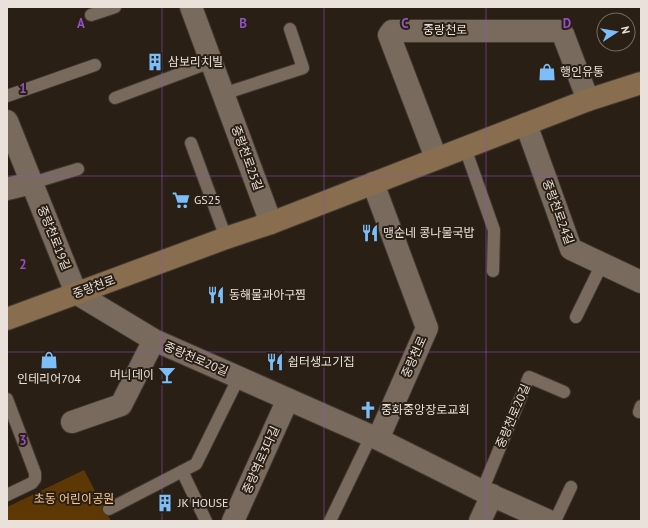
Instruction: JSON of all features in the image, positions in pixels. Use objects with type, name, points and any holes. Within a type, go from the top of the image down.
[{"type":"main road","name":"중랑천로","points":[[7,320],[76,293],[271,223],[588,100],[641,83]]},
{"type":"street","name":"중랑천로25길","points":[[191,7],[271,223]]},
{"type":"street","name":"중랑천로","points":[[436,158],[389,35],[392,31],[559,31],[563,34],[588,100]]},
{"type":"street","name":"중랑천로19길","points":[[7,121],[76,293]]},
{"type":"street","name":"중랑천로24길","points":[[526,124],[571,249],[641,282]]},
{"type":"street","points":[[7,189],[32,183]]},
{"type":"street","name":"중랑천로","points":[[373,184],[427,328],[375,437]]},
{"type":"street","name":"중랑천로20길","points":[[76,293],[154,340],[375,437],[487,493],[549,521]]},
{"type":"street","name":"중랑천로20길","points":[[72,422],[121,405],[154,340]]},
{"type":"street","name":"중랑역로3다길","points":[[233,521],[288,399]]},
{"type":"street","points":[[480,521],[487,493]]},
{"type":"lane","points":[[91,15],[115,7]]},
{"type":"lane","points":[[223,94],[303,68],[290,29]]},
{"type":"lane","points":[[115,98],[211,62]]},
{"type":"lane","points":[[7,96],[95,65]]},
{"type":"lane","points":[[191,143],[226,238]]},
{"type":"lane","points":[[465,148],[494,230],[493,271]]},
{"type":"lane","points":[[32,183],[78,169]]},
{"type":"lane","points":[[576,317],[602,264]]},
{"type":"lane","name":"중랑천로20길","points":[[487,493],[529,376],[564,392]]},
{"type":"lane","name":"중랑천로20길","points":[[109,509],[198,462],[239,377]]},
{"type":"lane","points":[[7,399],[35,473],[35,479],[32,483],[7,495]]},
{"type":"lane","points":[[330,521],[375,437]]},
{"type":"lane","points":[[182,471],[206,521]]},
{"type":"lane","points":[[555,521],[571,487]]},
{"type":"green space","name":"초동 어린이공원","points":[[84,470],[111,521],[7,521],[7,507]]},
{"type":"place","name":"삼보리치빌","points":[[155,62]]},
{"type":"place","name":"행인유통","points":[[547,72]]},
{"type":"place","name":"GS25","points":[[181,200]]},
{"type":"place","name":"맹순네 콩나물국밥","points":[[370,233]]},
{"type":"place","name":"동해물과아구찜","points":[[216,295]]},
{"type":"place","name":"인테리어704","points":[[49,360]]},
{"type":"place","name":"쉽터생고기집","points":[[275,362]]},
{"type":"place","name":"머니데이","points":[[167,375]]},
{"type":"place","name":"중화중앙장로교회","points":[[368,410]]},
{"type":"place","name":"JK HOUSE","points":[[165,503]]}]
